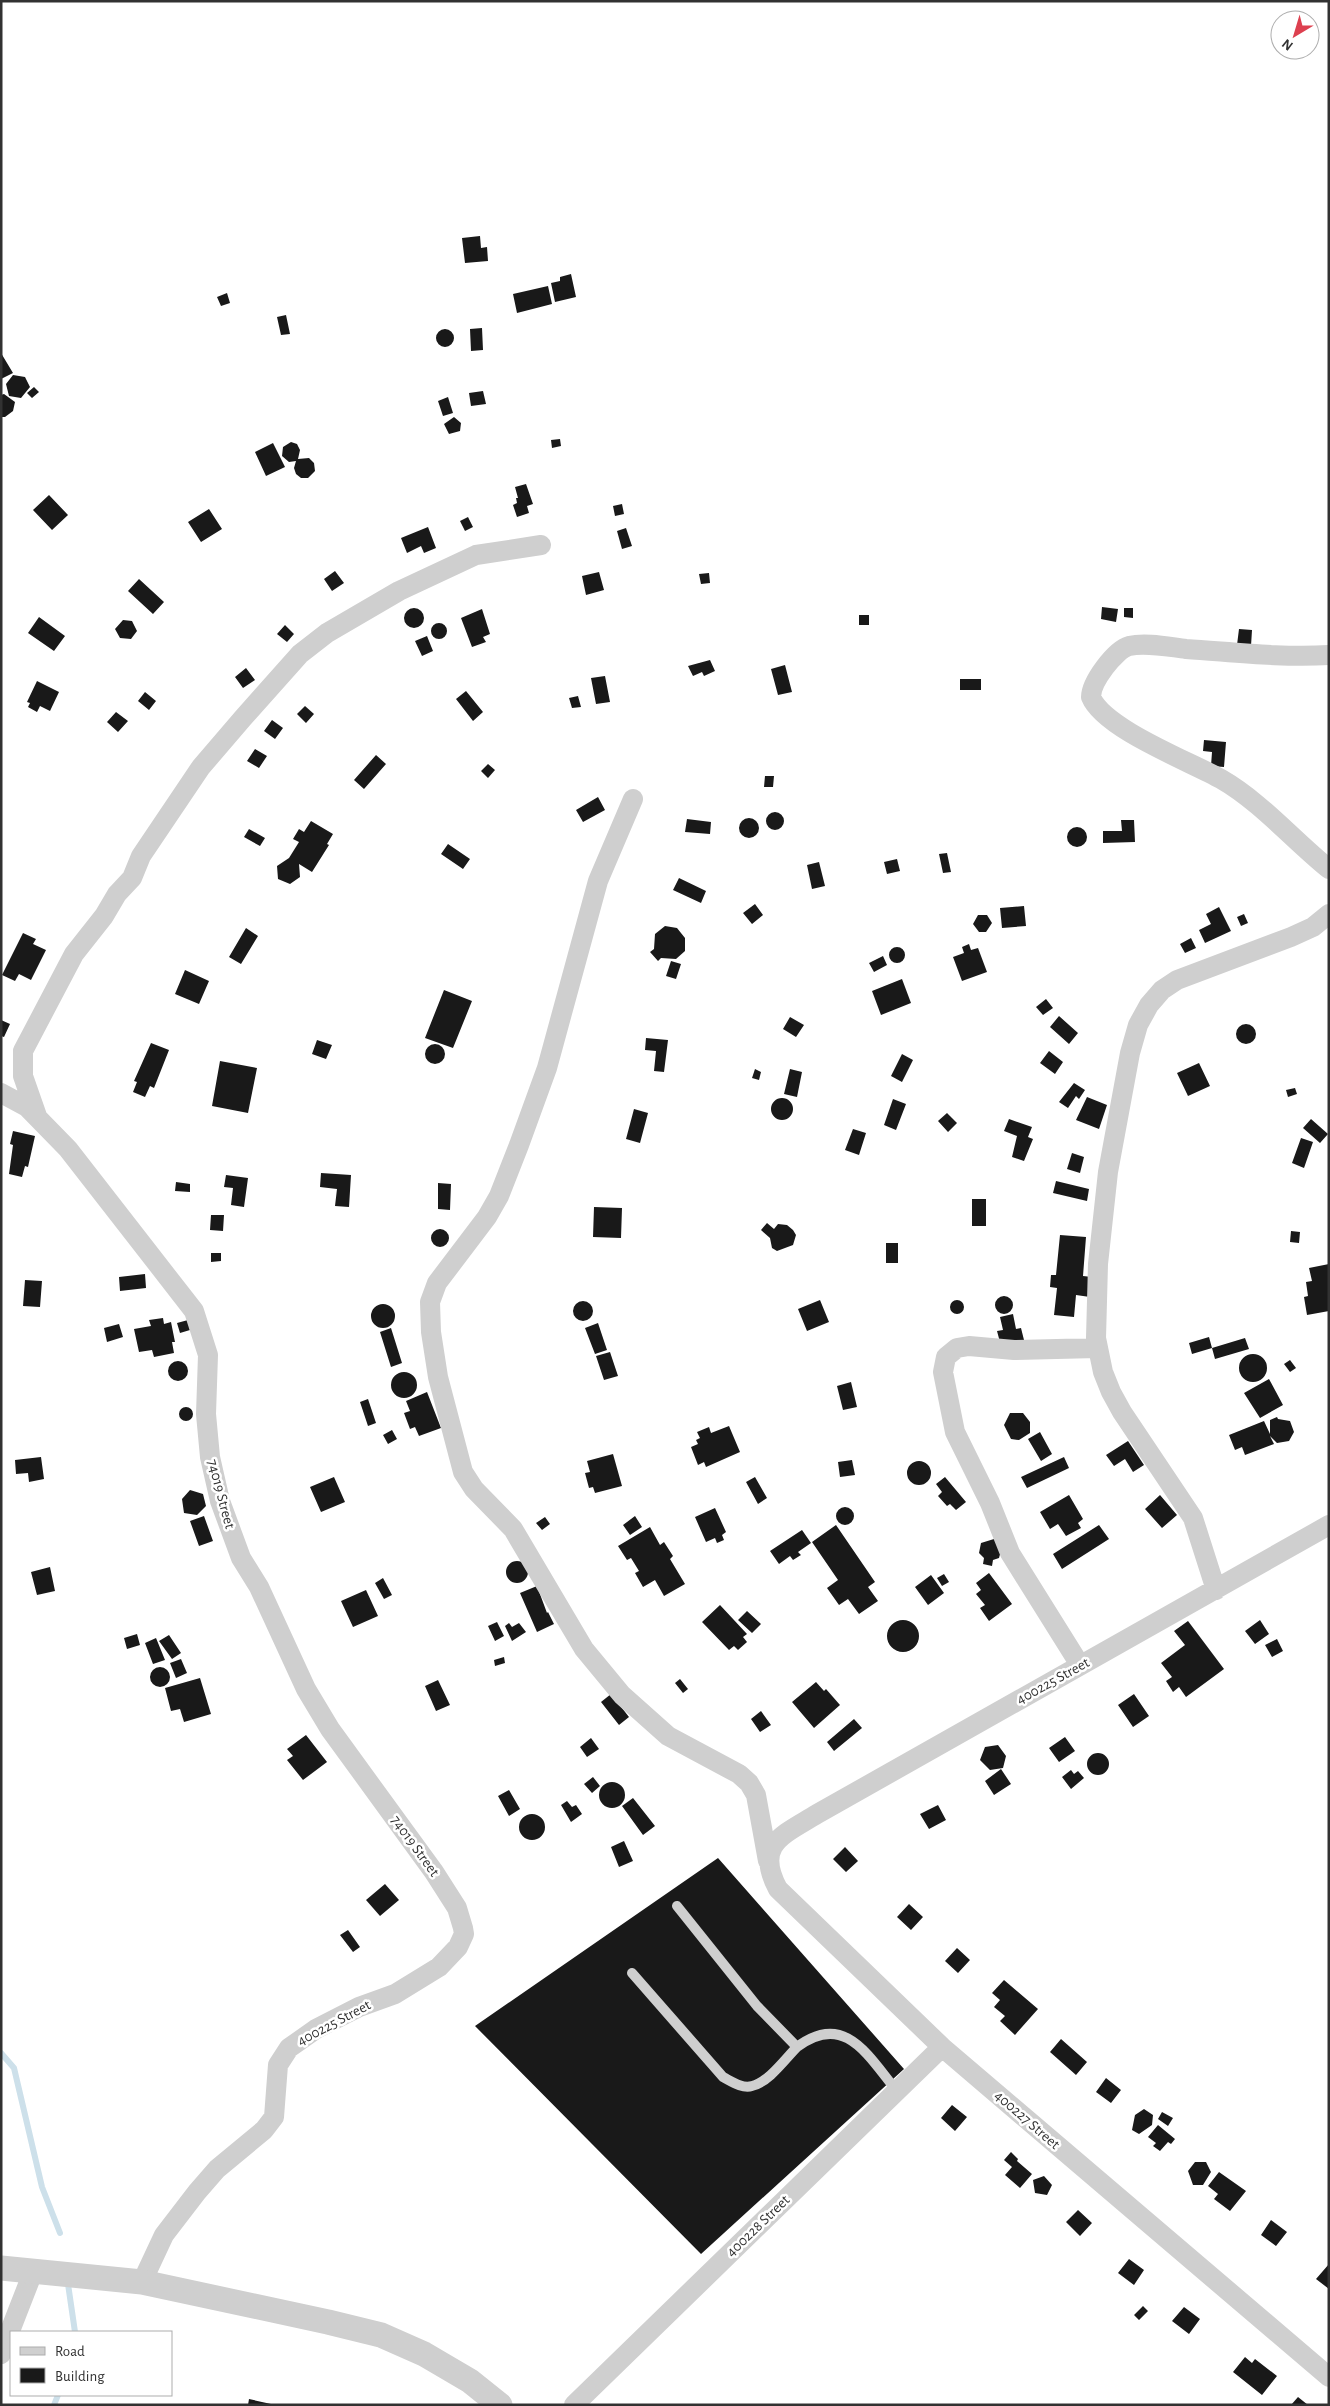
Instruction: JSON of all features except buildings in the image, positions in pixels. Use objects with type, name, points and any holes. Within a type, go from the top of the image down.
[{"type":"street","points":[[37,1116],[22,1076],[22,1051],[74,954],[104,916],[117,894],[132,878],[140,856],[201,767],[243,718],[300,654],[327,633],[399,592],[476,555],[540,545]]},
{"type":"street","points":[[1329,654],[1271,654],[1128,646],[1117,653],[1098,678],[1091,693],[1098,708],[1123,726],[1156,746],[1221,779],[1244,795],[1329,869]]},
{"type":"street","name":"400227 Street","points":[[633,799],[598,881],[547,1068],[499,1196],[487,1217],[437,1283],[430,1302],[431,1332],[438,1377],[464,1472],[474,1489],[512,1528],[584,1649],[622,1695],[668,1736],[739,1774],[749,1784],[756,1794],[770,1873],[778,1889],[942,2047],[1329,2378]]},
{"type":"street","points":[[1216,1590],[1192,1518],[1122,1412],[1103,1372],[1097,1348],[1098,1264],[1108,1172],[1130,1053],[1149,1004],[1162,990],[1178,980],[1291,937],[1313,927],[1329,914]]},
{"type":"street","name":"74019 Street","points":[[1,1093],[27,1107],[68,1149],[194,1311],[208,1355],[206,1414],[210,1457],[220,1500],[241,1558],[259,1587],[306,1690],[330,1729],[434,1872],[457,1908]]},
{"type":"street","points":[[1080,1665],[1010,1553],[990,1503],[955,1432],[943,1372],[946,1357],[951,1352],[969,1346],[1014,1350],[1097,1348]]},
{"type":"street","name":"400225 Street","points":[[768,1861],[770,1851],[778,1838],[1329,1525]]},
{"type":"street","name":"400225 Street","points":[[142,2282],[164,2235],[197,2192],[217,2169],[264,2130],[274,2117],[278,2065],[288,2048],[316,2029],[359,2007],[395,1994],[439,1967],[450,1958],[462,1942],[463,1928],[457,1908]]},
{"type":"street","name":"400228 Street","points":[[574,2405],[942,2047]]},
{"type":"street","points":[[1,2268],[142,2282],[328,2322],[381,2336],[424,2354],[470,2381],[500,2405]]},
{"type":"street","points":[[1,2354],[33,2272]]},
{"type":"lane","points":[[677,1906],[757,2006],[797,2047]]},
{"type":"lane","points":[[632,1973],[723,2077],[739,2086],[752,2087],[764,2080],[797,2047],[811,2036],[823,2033],[836,2033],[852,2041],[862,2049],[897,2091]]},
{"type":"waterway","points":[[1,2053],[14,2068],[42,2187],[60,2233]]},
{"type":"waterway","points":[[68,2284],[75,2331]]},
{"type":"waterway","points":[[54,2405],[58,2396]]}]
